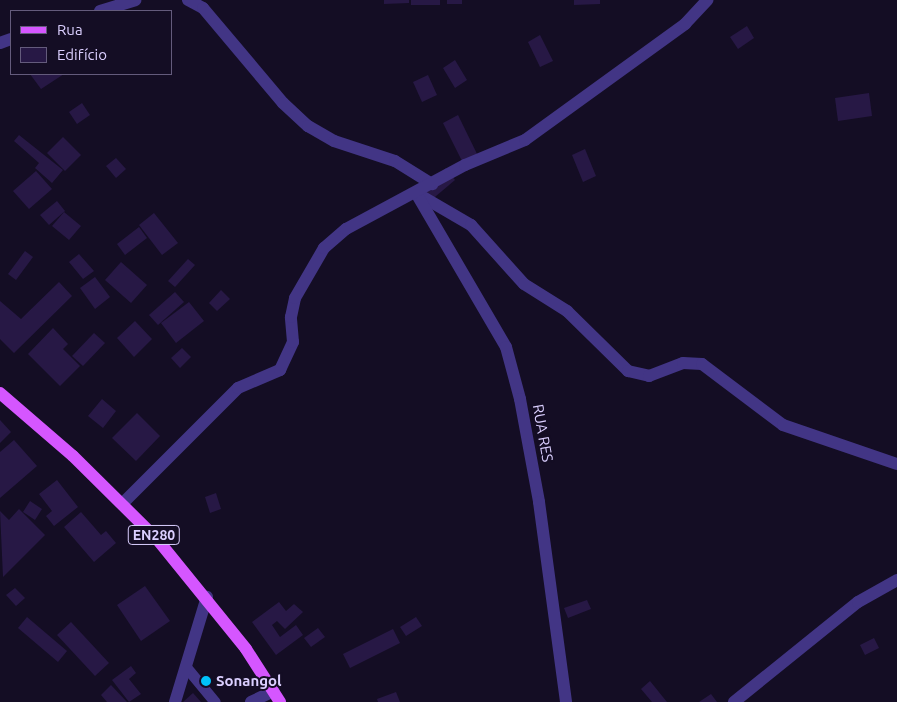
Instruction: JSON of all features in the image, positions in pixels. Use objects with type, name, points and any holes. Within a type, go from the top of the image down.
[{"type":"main road","name":"EN280","points":[[0,393],[123,503],[207,597],[277,696]]},
{"type":"street","points":[[103,10],[135,0]]},
{"type":"street","points":[[188,0],[203,8],[283,103],[308,126],[334,141],[395,161],[432,184]]},
{"type":"street","points":[[123,503],[238,388],[280,370],[293,342],[291,317],[295,298],[324,248],[346,228],[416,194],[465,165],[525,140],[684,24],[707,0]]},
{"type":"street","points":[[416,194],[471,226],[524,284],[567,311],[628,371],[649,376],[682,363],[702,364],[782,425],[897,464]]},
{"type":"street","name":"RUA RES","points":[[416,194],[506,348],[520,399],[539,502],[566,702]]},
{"type":"street","points":[[734,702],[858,602],[897,580]]},
{"type":"street","points":[[175,702],[207,597]]},
{"type":"street","points":[[250,702],[277,696]]},
{"type":"lane","points":[[186,667],[215,702]]},
{"type":"building","points":[[384,0],[409,0],[409,3],[384,4]]},
{"type":"building","points":[[411,0],[440,0],[440,5],[411,5]]},
{"type":"building","points":[[447,0],[462,0],[462,4],[447,4]]},
{"type":"building","points":[[574,0],[600,0],[600,4],[574,5]]},
{"type":"building","points":[[747,26],[754,38],[738,49],[730,37]]},
{"type":"building","points":[[540,35],[553,61],[540,67],[528,42]]},
{"type":"building","points":[[455,60],[467,80],[455,88],[443,68]]},
{"type":"building","points":[[31,75],[62,75],[41,89]]},
{"type":"building","points":[[428,75],[437,95],[422,102],[413,82]]},
{"type":"building","points":[[869,93],[872,116],[838,121],[835,98]]},
{"type":"building","points":[[82,103],[90,115],[77,124],[69,112]]},
{"type":"building","points":[[458,115],[480,160],[465,167],[443,123]]},
{"type":"building","points":[[19,135],[63,170],[52,183],[35,168],[39,163],[14,141]]},
{"type":"building","points":[[63,137],[81,155],[65,171],[47,153]]},
{"type":"building","points":[[585,149],[596,176],[583,182],[572,155]]},
{"type":"building","points":[[116,158],[126,169],[116,178],[106,166]]},
{"type":"building","points":[[446,168],[455,180],[429,202],[419,190]]},
{"type":"building","points":[[36,171],[52,189],[29,209],[13,191]]},
{"type":"building","points":[[57,201],[65,211],[49,225],[40,215]]},
{"type":"building","points":[[64,212],[81,226],[69,240],[52,226]]},
{"type":"building","points":[[154,213],[178,243],[162,255],[139,225]]},
{"type":"building","points":[[139,227],[147,238],[125,255],[117,244]]},
{"type":"building","points":[[25,251],[33,257],[16,280],[8,274]]},
{"type":"building","points":[[79,254],[94,271],[83,279],[69,262]]},
{"type":"building","points":[[188,259],[195,265],[175,287],[168,281]]},
{"type":"building","points":[[121,262],[147,285],[131,303],[105,280]]},
{"type":"building","points":[[95,277],[110,297],[95,309],[80,288]]},
{"type":"building","points":[[59,282],[72,296],[14,353],[0,339],[0,301],[21,319]]},
{"type":"building","points":[[221,290],[230,299],[217,311],[209,303]]},
{"type":"building","points":[[175,292],[184,302],[158,325],[149,315]]},
{"type":"building","points":[[189,302],[204,321],[176,343],[161,323]]},
{"type":"building","points":[[135,321],[152,339],[134,357],[117,338]]},
{"type":"building","points":[[53,328],[68,344],[63,349],[80,366],[60,386],[28,354]]},
{"type":"building","points":[[94,333],[105,343],[83,366],[72,356]]},
{"type":"building","points":[[182,348],[191,357],[180,368],[171,358]]},
{"type":"building","points":[[102,399],[116,411],[103,428],[88,416]]},
{"type":"building","points":[[137,413],[160,436],[136,461],[112,438]]},
{"type":"building","points":[[0,420],[11,432],[0,443]]},
{"type":"building","points":[[14,440],[37,466],[0,498],[0,452]]},
{"type":"building","points":[[57,480],[78,507],[54,526],[46,516],[52,511],[39,494]]},
{"type":"building","points":[[216,493],[221,509],[210,513],[205,497]]},
{"type":"building","points":[[30,501],[42,509],[35,520],[23,512]]},
{"type":"building","points":[[19,509],[45,535],[3,577],[0,511],[9,520]]},
{"type":"building","points":[[81,512],[101,535],[106,531],[116,543],[94,562],[64,527]]},
{"type":"building","points":[[145,586],[170,621],[141,641],[117,605]]},
{"type":"building","points":[[15,588],[25,598],[16,606],[6,595]]},
{"type":"building","points":[[587,600],[591,609],[568,618],[564,608]]},
{"type":"building","points":[[279,602],[286,611],[294,604],[303,612],[285,629],[277,621],[272,625],[280,637],[296,625],[303,635],[276,655],[252,622]]},
{"type":"building","points":[[27,617],[67,651],[58,662],[18,628]]},
{"type":"building","points":[[416,617],[422,626],[406,636],[400,627]]},
{"type":"building","points":[[71,622],[109,663],[95,676],[57,635]]},
{"type":"building","points":[[318,628],[325,637],[311,647],[304,638]]},
{"type":"building","points":[[393,629],[400,643],[350,668],[343,654]]},
{"type":"building","points":[[874,638],[879,648],[865,655],[860,645]]},
{"type":"building","points":[[131,666],[136,673],[129,679],[141,694],[129,702],[112,680]]},
{"type":"building","points":[[650,681],[667,702],[652,702],[641,689]]},
{"type":"building","points":[[111,685],[127,702],[107,702],[101,695]]},
{"type":"building","points":[[396,692],[400,702],[378,702],[377,699]]},
{"type":"building","points":[[193,693],[201,702],[183,702]]},
{"type":"building","points":[[711,694],[717,702],[699,702]]},
{"type":"place","name":"Sonangol","points":[[206,681]]}]
